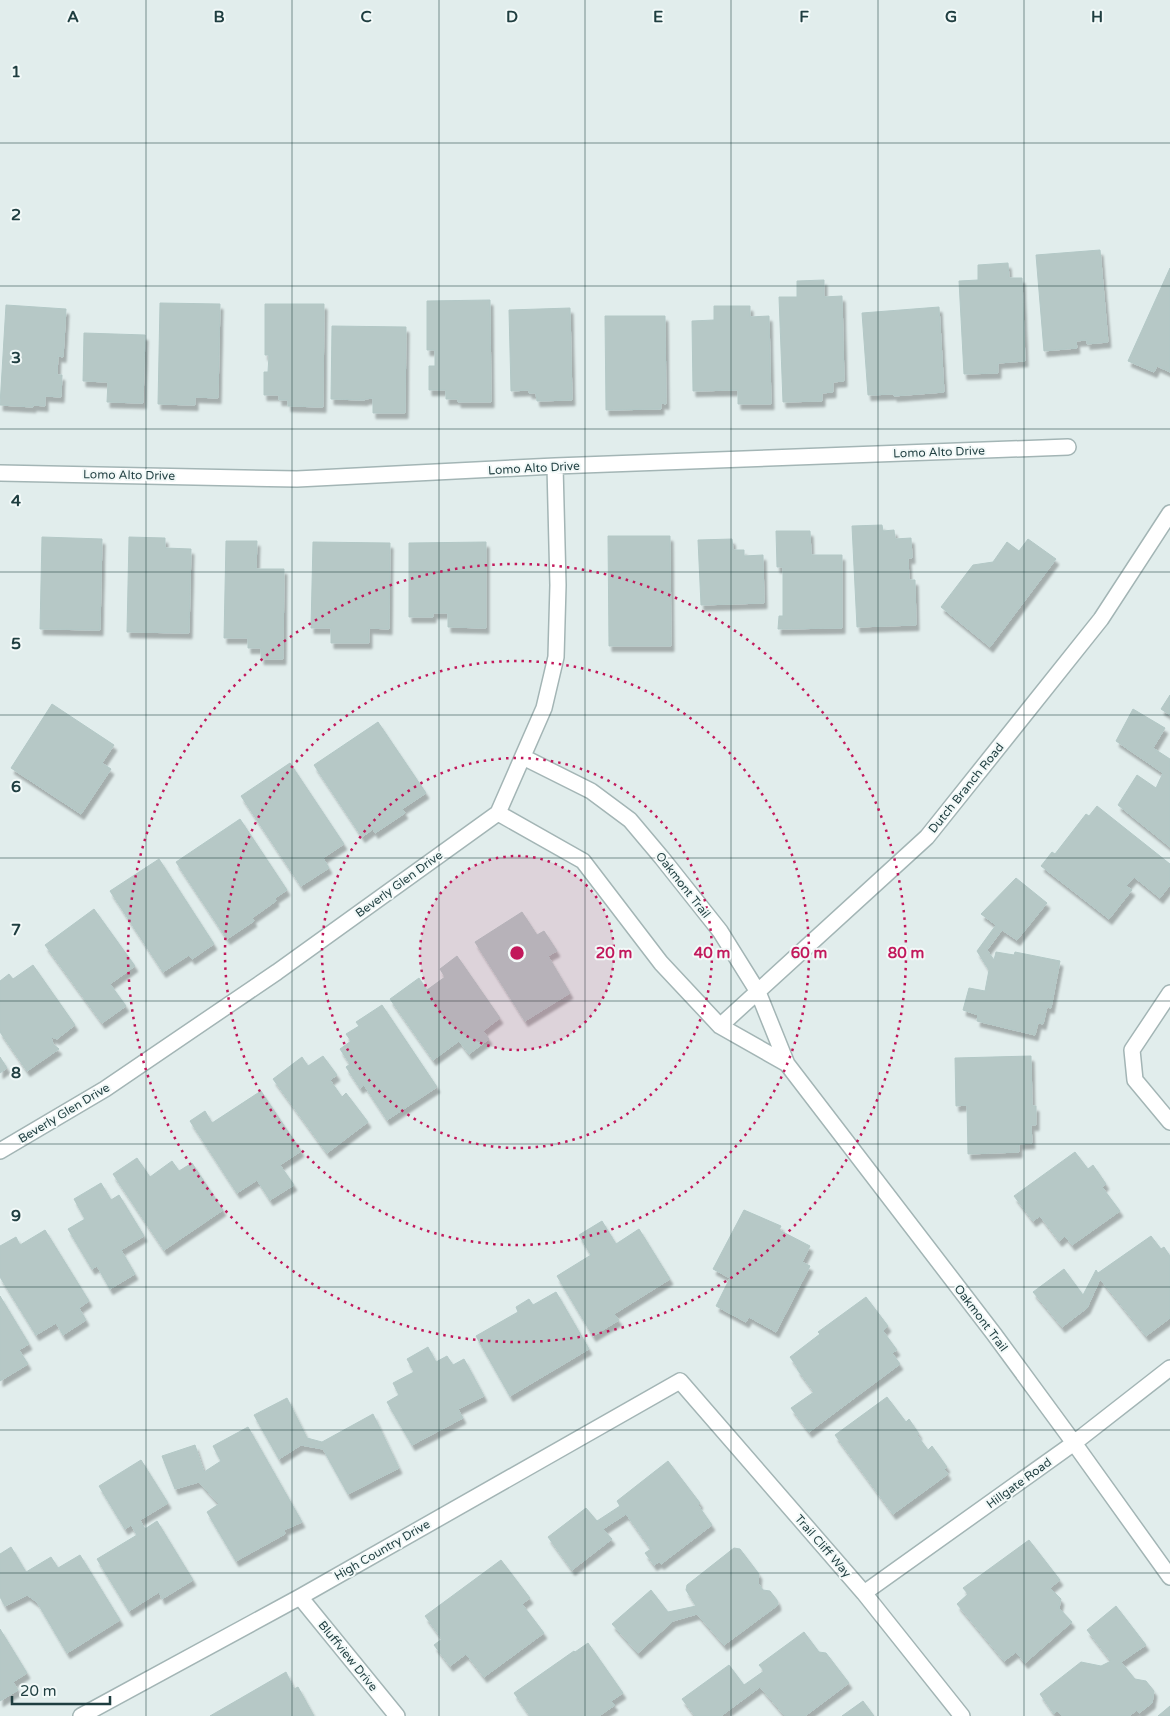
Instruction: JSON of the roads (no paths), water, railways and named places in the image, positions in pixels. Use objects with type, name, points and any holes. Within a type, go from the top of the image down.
[{"type":"street","name":"Lomo Alto Drive","points":[[0,472],[297,479],[555,466],[1068,447]]},
{"type":"street","points":[[498,813],[544,708],[556,657],[558,585],[555,466]]},
{"type":"street","name":"Dutch Branch Road","points":[[720,1026],[927,837],[1101,619],[1170,513]]},
{"type":"street","name":"Oakmont Trail","points":[[523,757],[591,791],[630,820],[720,931],[758,992],[786,1064],[988,1327],[1170,1577]]},
{"type":"street","name":"Oakmont Trail","points":[[498,813],[583,861],[661,963],[720,1026],[786,1064]]},
{"type":"street","name":"Beverly Glen Drive","points":[[0,1151],[113,1084],[277,972],[498,813]]},
{"type":"street","points":[[1170,993],[1132,1050],[1135,1080],[1170,1122]]},
{"type":"street","name":"Hillgate Road","points":[[864,1593],[1074,1443],[1170,1368]]},
{"type":"street","name":"Trail Cliff Way","points":[[680,1381],[864,1593],[962,1716]]},
{"type":"street","name":"High Country Drive","points":[[81,1716],[300,1597],[680,1381]]},
{"type":"street","name":"Bluffview Drive","points":[[300,1597],[397,1716]]}]
